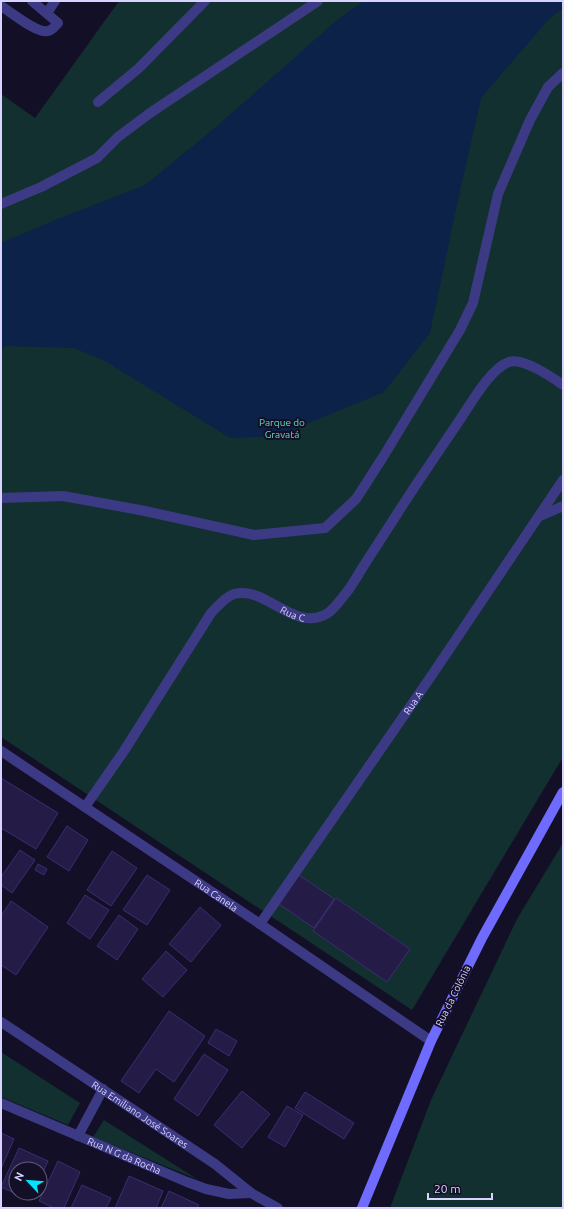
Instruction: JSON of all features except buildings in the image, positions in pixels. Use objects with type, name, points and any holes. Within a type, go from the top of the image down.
[{"type":"main road","name":"Rua da Colônia","points":[[362,1208],[431,1041],[482,938],[563,792]]},
{"type":"street","points":[[1,6],[36,29],[49,31],[58,23],[32,1]]},
{"type":"street","points":[[47,13],[55,1]]},
{"type":"street","points":[[98,102],[139,68],[205,1]]},
{"type":"street","points":[[1,204],[41,187],[97,158],[118,137],[150,113],[318,1]]},
{"type":"street","points":[[1,498],[63,496],[145,511],[254,535],[325,528],[356,499],[384,457],[460,330],[473,303],[498,194],[530,120],[548,86],[563,73]]},
{"type":"street","name":"Rua C","points":[[85,807],[124,751],[211,613],[222,601],[233,594],[241,593],[258,596],[283,610],[300,617],[320,617],[329,612],[347,592],[486,381],[499,368],[509,362],[524,362],[563,385]]},
{"type":"street","name":"Rua A","points":[[260,924],[434,672],[563,480]]},
{"type":"street","points":[[538,517],[563,506]]},
{"type":"street","name":"Rua Canela","points":[[1,751],[260,924],[431,1041]]},
{"type":"street","name":"Rua Emiliano José Soares","points":[[1,1022],[215,1164],[251,1193],[278,1208]]},
{"type":"street","points":[[78,1136],[103,1089]]},
{"type":"street","name":"Rua N G da Rocha","points":[[1,1103],[206,1189],[228,1194],[251,1193]]},
{"type":"green space","name":"Parque do Gravatá","points":[[119,1],[563,1],[563,757],[412,1010],[1,737],[1,94],[35,118]]},
{"type":"green space","points":[[563,843],[563,1208],[390,1208],[431,1100],[517,919]]},
{"type":"green space","points":[[1,1052],[80,1103],[68,1125],[1,1097]]},
{"type":"green space","points":[[104,1120],[197,1179],[93,1137]]},
{"type":"water","points":[[364,1],[563,1],[563,8],[549,19],[481,98],[430,333],[384,392],[277,436],[230,438],[105,361],[74,348],[6,346],[1,349],[1,243],[145,185],[216,127],[337,20]]}]
